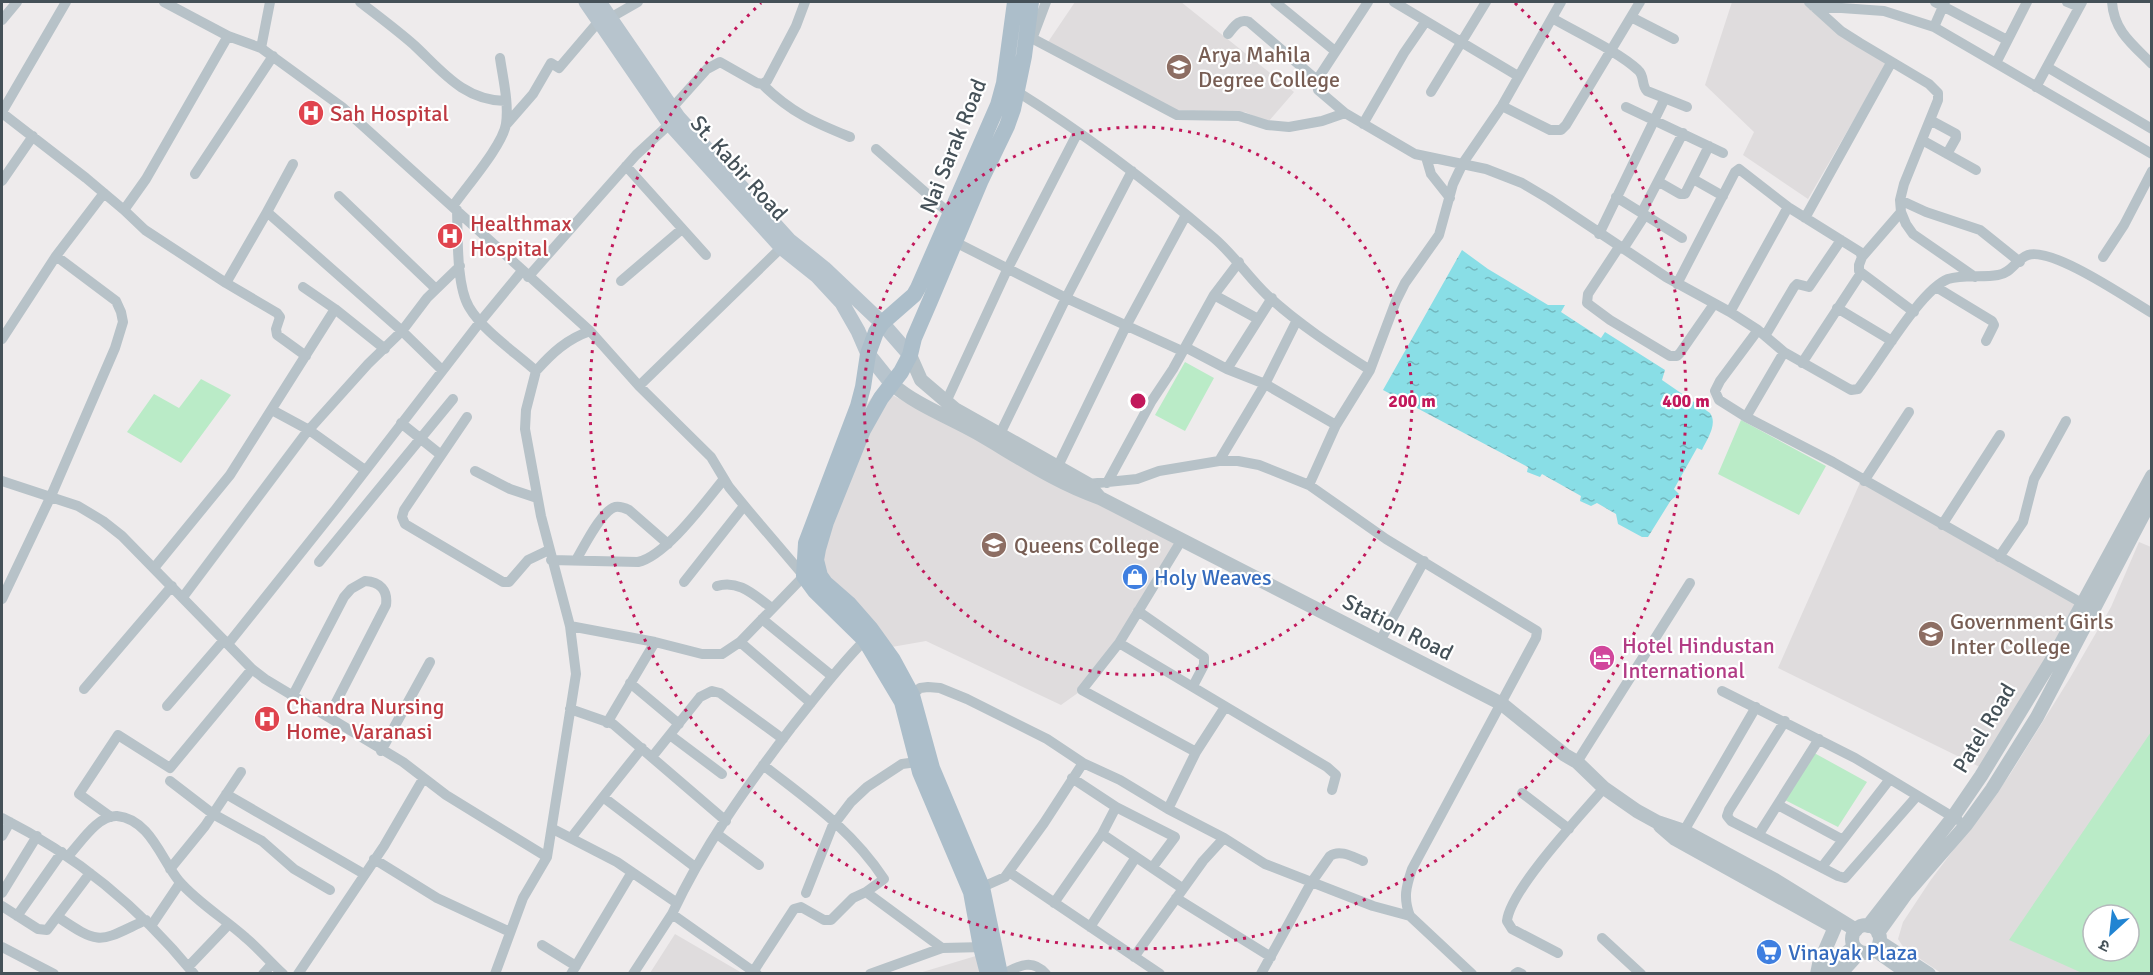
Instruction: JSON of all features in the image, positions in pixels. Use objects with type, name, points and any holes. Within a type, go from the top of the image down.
[{"type":"main road","name":"St. Kabir Road","points":[[586,2],[604,20],[673,116],[785,244],[842,303],[868,354],[892,384]]},
{"type":"main road","name":"St. Kabir Road","points":[[599,2],[604,20]]},
{"type":"main road","name":"Nai Sarak Road","points":[[977,889],[932,768],[912,695],[893,660],[870,628],[849,604],[825,583],[817,569],[816,561],[826,522],[860,438],[881,398],[910,355],[914,339],[930,301],[1007,126],[1015,2]]},
{"type":"main road","name":"Nai Sarak Road","points":[[882,323],[918,288],[992,122],[1010,87],[1029,38],[1031,2]]},
{"type":"main road","name":"St. Kabir Road","points":[[785,244],[824,268],[882,323],[910,355]]},
{"type":"main road","points":[[882,323],[868,354],[858,406],[806,543],[804,576],[815,591],[865,640],[902,702],[917,762],[977,889],[987,947],[988,974]]},
{"type":"main road","points":[[987,947],[1001,974]]},
{"type":"street","points":[[2,20],[17,2]]},
{"type":"street","points":[[66,2],[2,112],[104,193],[146,230],[226,283],[277,313],[279,317],[277,335],[306,356]]},
{"type":"street","points":[[164,2],[228,36],[261,48],[273,56],[342,107],[455,208],[590,331],[639,386],[711,457],[744,506],[804,576],[740,642],[722,654],[712,655],[570,626]]},
{"type":"street","points":[[261,48],[270,2]]},
{"type":"street","points":[[536,371],[480,322],[468,305],[460,266],[455,208],[496,146],[506,124],[533,94],[551,63],[560,68],[604,20],[638,2]]},
{"type":"street","points":[[762,84],[770,77],[796,26],[805,2]]},
{"type":"street","points":[[1029,38],[1046,2]]},
{"type":"street","points":[[1275,2],[1335,51]]},
{"type":"street","points":[[1368,2],[1317,80],[1318,90],[1345,113],[1405,148],[1426,157],[1486,169],[1522,183],[1677,284],[1730,312],[1784,352],[1845,388],[1855,390],[1868,376],[1892,341],[1935,287],[1948,279],[2004,274],[2028,255],[2052,257],[2070,264],[2148,311],[2151,298]]},
{"type":"street","points":[[1394,2],[1518,76]]},
{"type":"street","points":[[1431,92],[1486,2]]},
{"type":"street","points":[[1309,485],[1336,425],[1370,370],[1405,283],[1439,235],[1453,184],[1462,163],[1502,106],[1561,2]]},
{"type":"street","points":[[1502,106],[1550,130],[1561,130],[1640,2]]},
{"type":"street","points":[[1996,63],[2027,2]]},
{"type":"street","points":[[2036,87],[2080,4],[2067,2]]},
{"type":"street","points":[[2112,2],[2115,23],[2124,36],[2151,64]]},
{"type":"street","points":[[364,3],[466,91],[487,100],[505,101]]},
{"type":"street","points":[[1934,27],[1941,3],[2007,40]]},
{"type":"street","points":[[1811,4],[1884,11],[1934,27],[2150,152]]},
{"type":"street","points":[[1811,4],[1842,31],[1891,63],[1929,84],[1938,93],[1938,100],[1922,140],[1901,206],[1862,257],[1859,265],[1861,273],[1914,312]]},
{"type":"street","points":[[1631,16],[1674,39]]},
{"type":"street","points":[[1551,18],[1610,51],[1639,71],[1645,90],[1687,107]]},
{"type":"street","points":[[1228,34],[1241,21],[1249,22],[1317,80]]},
{"type":"street","points":[[1363,124],[1404,53],[1426,21]]},
{"type":"street","points":[[1012,27],[1177,115],[1239,116],[1267,125],[1289,127],[1322,121],[1345,113]]},
{"type":"street","points":[[124,210],[146,179],[228,36]]},
{"type":"street","points":[[195,174],[273,56]]},
{"type":"street","points":[[500,58],[506,124]]},
{"type":"street","points":[[167,706],[226,642],[365,470],[480,322],[673,116],[707,69],[720,62],[762,84],[797,114],[850,137]]},
{"type":"street","points":[[1805,218],[1891,63]]},
{"type":"street","points":[[2047,67],[2151,129]]},
{"type":"street","points":[[1010,87],[1132,171],[1239,262],[1272,298],[1297,320],[1370,370]]},
{"type":"street","points":[[1599,234],[1665,98]]},
{"type":"street","points":[[1626,107],[1723,153]]},
{"type":"street","points":[[1930,120],[1956,134],[1947,154]]},
{"type":"street","points":[[946,402],[1007,270],[1078,132]]},
{"type":"street","points":[[1683,133],[1643,213],[1588,294],[1587,303],[1670,356],[1677,356],[1680,353],[1714,304]]},
{"type":"street","points":[[2,181],[33,136]]},
{"type":"street","points":[[1922,140],[1976,170]]},
{"type":"street","points":[[1659,182],[1683,195],[1709,146]]},
{"type":"street","points":[[876,149],[950,214]]},
{"type":"street","points":[[1426,157],[1431,174],[1450,198]]},
{"type":"street","points":[[226,283],[293,164]]},
{"type":"street","points":[[626,166],[706,255]]},
{"type":"street","points":[[1677,284],[1735,172],[1739,169],[1788,207],[1860,252],[1862,257]]},
{"type":"street","points":[[1000,434],[1066,298],[1132,171]]},
{"type":"street","points":[[2103,257],[2124,225],[2151,171]]},
{"type":"street","points":[[1693,179],[1723,196]]},
{"type":"street","points":[[3,332],[104,193]]},
{"type":"street","points":[[339,196],[436,289]]},
{"type":"street","points":[[1616,197],[1682,238]]},
{"type":"street","points":[[1901,206],[1980,230],[2020,262]]},
{"type":"street","points":[[1901,206],[1906,224],[1913,234],[1975,277]]},
{"type":"street","points":[[1730,312],[1788,207]]},
{"type":"street","points":[[267,212],[402,331],[442,370]]},
{"type":"street","points":[[1057,468],[1126,326],[1186,215]]},
{"type":"street","points":[[621,282],[682,229]]},
{"type":"street","points":[[1841,240],[1809,286],[1797,284],[1794,287],[1761,333],[1720,381],[1715,391],[1719,400],[1746,417],[1833,462],[2087,607]]},
{"type":"street","points":[[955,242],[1007,270],[1126,326],[1265,384],[1336,425]]},
{"type":"street","points":[[639,386],[785,244]]},
{"type":"street","points":[[2,598],[51,496],[115,348],[123,321],[116,301],[56,256]]},
{"type":"street","points":[[1107,483],[1151,402],[1214,295],[1239,262]]},
{"type":"street","points":[[183,597],[309,430],[368,364],[385,350],[436,289],[460,266]]},
{"type":"street","points":[[1802,363],[1861,273]]},
{"type":"street","points":[[303,287],[335,309],[385,350]]},
{"type":"street","points":[[1935,287],[1992,321],[1994,326],[1986,341]]},
{"type":"street","points":[[1214,295],[1258,319]]},
{"type":"street","points":[[1227,369],[1272,298]]},
{"type":"street","points":[[154,568],[230,475],[335,309]]},
{"type":"street","points":[[1837,309],[1892,341]]},
{"type":"street","points":[[1218,461],[1265,384],[1297,320]]},
{"type":"street","points":[[495,974],[523,898],[547,857],[576,674],[570,626],[537,498],[525,429],[525,410],[536,371],[557,348],[576,336],[590,331]]},
{"type":"street","points":[[1746,417],[1784,352]]},
{"type":"street","name":"Station Road","points":[[910,355],[921,380],[955,409],[1057,468],[1100,498],[1502,704],[1565,755],[1577,762],[1604,788],[1636,811],[1835,927],[1865,939],[1909,974]]},
{"type":"street","name":"Station Road","points":[[892,384],[904,394],[1085,488]]},
{"type":"street","points":[[319,562],[453,399]]},
{"type":"street","points":[[272,410],[309,430],[365,470]]},
{"type":"street","points":[[1864,481],[1909,412]]},
{"type":"street","points":[[467,417],[404,510],[402,517],[405,524],[503,582],[509,582],[528,560],[550,555],[576,560],[646,561],[668,544],[724,479]]},
{"type":"street","points":[[1999,557],[2023,522],[2034,479],[2066,422]]},
{"type":"street","points":[[401,423],[441,455]]},
{"type":"street","points":[[1942,525],[2000,435]]},
{"type":"street","points":[[1085,488],[1137,479],[1159,471],[1218,461],[1238,461],[1259,465],[1309,485],[1386,538],[1537,632],[1502,704],[1412,869],[1406,889],[1405,903],[1410,916],[1472,974]]},
{"type":"street","points":[[475,471],[510,489],[537,498]]},
{"type":"street","name":"Patel Road","points":[[1825,974],[1865,939],[1906,894],[1966,825],[1992,789],[2066,665],[2087,607],[2151,476]]},
{"type":"street","points":[[2,481],[78,506],[103,521],[122,536],[252,669],[292,697],[329,716],[381,751],[403,762],[446,795],[547,857]]},
{"type":"street","name":"Patel Road","points":[[1840,974],[1982,776],[2087,607],[2151,498]]},
{"type":"street","points":[[684,582],[744,506]]},
{"type":"street","points":[[576,560],[601,520],[614,507],[629,510],[668,544]]},
{"type":"street","points":[[1181,541],[1119,643],[1083,690],[1196,752]]},
{"type":"street","points":[[1380,641],[1425,561]]},
{"type":"street","points":[[292,697],[335,612],[351,588],[365,581],[379,584],[385,590],[386,605],[329,716]]},
{"type":"street","points":[[717,586],[732,583],[741,586],[772,608]]},
{"type":"street","points":[[1577,762],[1690,583]]},
{"type":"street","points":[[84,689],[172,586]]},
{"type":"street","points":[[1138,611],[1204,657],[1204,665],[1192,686]]},
{"type":"street","points":[[762,619],[832,676]]},
{"type":"street","points":[[633,974],[672,914],[695,867],[763,765],[846,658],[865,640]]},
{"type":"street","points":[[607,723],[655,642]]},
{"type":"street","points":[[740,642],[811,703]]},
{"type":"street","points":[[1119,643],[1334,771],[1336,778],[1332,790]]},
{"type":"street","points":[[381,751],[430,662]]},
{"type":"street","points":[[111,817],[79,794],[117,735],[170,768],[252,669]]},
{"type":"street","points":[[630,683],[679,724]]},
{"type":"street","points":[[912,695],[920,688],[940,688],[1018,723],[1083,763],[1120,780],[1168,809],[1224,838],[1265,864],[1373,906],[1410,916]]},
{"type":"street","points":[[652,757],[700,697],[712,691],[720,693],[783,739]]},
{"type":"street","points":[[1722,691],[1856,758],[1966,825]]},
{"type":"street","points":[[1168,809],[1196,752],[1225,706]]},
{"type":"street","points":[[1681,836],[1756,706]]},
{"type":"street","points":[[570,709],[613,724],[726,820]]},
{"type":"street","points":[[1785,721],[1727,816],[1731,821],[1842,877],[1849,876],[1917,796]]},
{"type":"street","points":[[670,735],[722,774]]},
{"type":"street","points":[[1759,834],[1819,739]]},
{"type":"street","points":[[571,838],[642,748]]},
{"type":"street","points":[[806,893],[832,827],[851,802],[867,787],[902,764],[917,762]]},
{"type":"street","points":[[977,889],[1005,877],[1083,763]]},
{"type":"street","points":[[672,914],[755,973],[794,909],[801,907],[824,920],[831,920],[853,898],[884,879],[871,860],[836,821],[763,765]]},
{"type":"street","points":[[170,869],[213,814],[241,772]]},
{"type":"street","points":[[1072,778],[1116,807],[1175,837],[1152,868]]},
{"type":"street","points":[[298,974],[374,859],[423,779]]},
{"type":"street","points":[[1822,867],[1890,779]]},
{"type":"street","points":[[170,781],[213,814],[262,841],[294,869],[330,890]]},
{"type":"street","points":[[1558,953],[1512,929],[1507,921],[1515,902],[1532,876],[1604,788]]},
{"type":"street","points":[[1522,793],[1569,829]]},
{"type":"street","points":[[226,794],[364,874]]},
{"type":"street","points":[[603,797],[695,867]]},
{"type":"street","points":[[1778,805],[1843,840]]},
{"type":"street","points":[[1054,903],[1102,834],[1116,807]]},
{"type":"street","points":[[18,916],[65,854],[98,824],[117,816],[138,826],[156,845],[180,883],[283,974]]},
{"type":"street","points":[[2,836],[6,820],[65,854],[109,886],[148,923],[191,970],[229,924]]},
{"type":"street","points":[[553,829],[617,862],[677,903]]},
{"type":"street","points":[[717,834],[759,865]]},
{"type":"street","points":[[1102,834],[1182,888]]},
{"type":"street","points":[[2,893],[37,836]]},
{"type":"street","name":"Station Road","points":[[1681,836],[1775,880],[1865,939],[1929,974]]},
{"type":"street","points":[[1134,957],[1182,888],[1224,838]]},
{"type":"street","points":[[1261,974],[1311,883],[1330,856],[1334,853],[1343,853],[1363,861]]},
{"type":"street","points":[[1090,927],[1136,857]]},
{"type":"street","points":[[374,859],[437,898],[510,932]]},
{"type":"street","points":[[542,945],[574,970],[632,872]]},
{"type":"street","points":[[1009,872],[1160,974]]},
{"type":"street","points":[[2,906],[42,931],[51,927],[90,873]]},
{"type":"street","points":[[58,917],[80,932],[99,939],[108,938],[148,923],[180,883]]},
{"type":"street","points":[[866,892],[942,948]]},
{"type":"street","points":[[1176,898],[1270,957]]},
{"type":"street","points":[[1817,974],[1835,927]]},
{"type":"street","points":[[1602,938],[1641,974]]},
{"type":"street","points":[[2,947],[54,974]]},
{"type":"street","points":[[870,974],[942,948],[987,947]]},
{"type":"street","points":[[1001,974],[1024,963],[1031,963],[1046,974]]},
{"type":"street","points":[[263,974],[272,964]]},
{"type":"street","points":[[1515,974],[1518,972],[1522,974]]},
{"type":"shaded area","name":"Arya Mahila Degree College","points":[[1075,2],[1181,2],[1294,92],[1268,122],[1245,112],[1172,110],[1048,42]]},
{"type":"shaded area","points":[[1732,2],[1815,2],[1853,38],[1889,59],[1808,199],[1743,155],[1754,132],[1705,85]]},
{"type":"shaded area","name":"Queens College","points":[[879,388],[1051,479],[1181,541],[1082,690],[1061,705],[926,641],[886,648],[813,582],[849,427]]},
{"type":"shaded area","name":"Government Girls Inter College","points":[[1863,476],[2087,602],[1988,771],[1778,668]]},
{"type":"shaded area","points":[[2139,542],[2151,547],[2151,973],[1941,973],[1904,948],[1898,939],[1903,922],[1930,881],[2009,776],[2111,607]]},
{"type":"shaded area","points":[[675,934],[742,973],[650,973]]},
{"type":"shaded area","points":[[979,955],[983,974],[916,974]]},
{"type":"green space","points":[[1185,362],[1214,378],[1185,431],[1155,415]]},
{"type":"green space","points":[[201,379],[231,395],[181,463],[127,432],[154,394],[179,408]]},
{"type":"green space","points":[[1741,420],[1826,466],[1799,515],[1718,474]]},
{"type":"green space","points":[[2151,732],[2151,973],[2082,973],[2009,940]]},
{"type":"green space","points":[[1807,749],[1867,782],[1838,827],[1779,797]]},
{"type":"water","points":[[1462,250],[1488,269],[1548,305],[1565,305],[1561,312],[1601,338],[1605,332],[1665,370],[1662,380],[1710,413],[1712,427],[1702,450],[1697,448],[1674,489],[1679,494],[1671,500],[1648,537],[1642,537],[1618,524],[1616,514],[1597,503],[1591,506],[1580,501],[1581,496],[1542,474],[1540,477],[1527,472],[1528,467],[1383,390]]},
{"type":"place","name":"Arya Mahila Degree College","points":[[1179,67]]},
{"type":"place","name":"Sah Hospital","points":[[311,113]]},
{"type":"place","name":"Healthmax Hospital","points":[[450,236]]},
{"type":"place","name":"Queens College","points":[[994,545]]},
{"type":"place","name":"Holy Weaves","points":[[1135,577]]},
{"type":"place","name":"Government Girls Inter College","points":[[1931,634]]},
{"type":"place","name":"Hotel Hindustan International","points":[[1602,658]]},
{"type":"place","name":"Chandra Nursing Home, Varanasi","points":[[267,719]]},
{"type":"place","name":"Vinayak Plaza","points":[[1769,952]]}]
